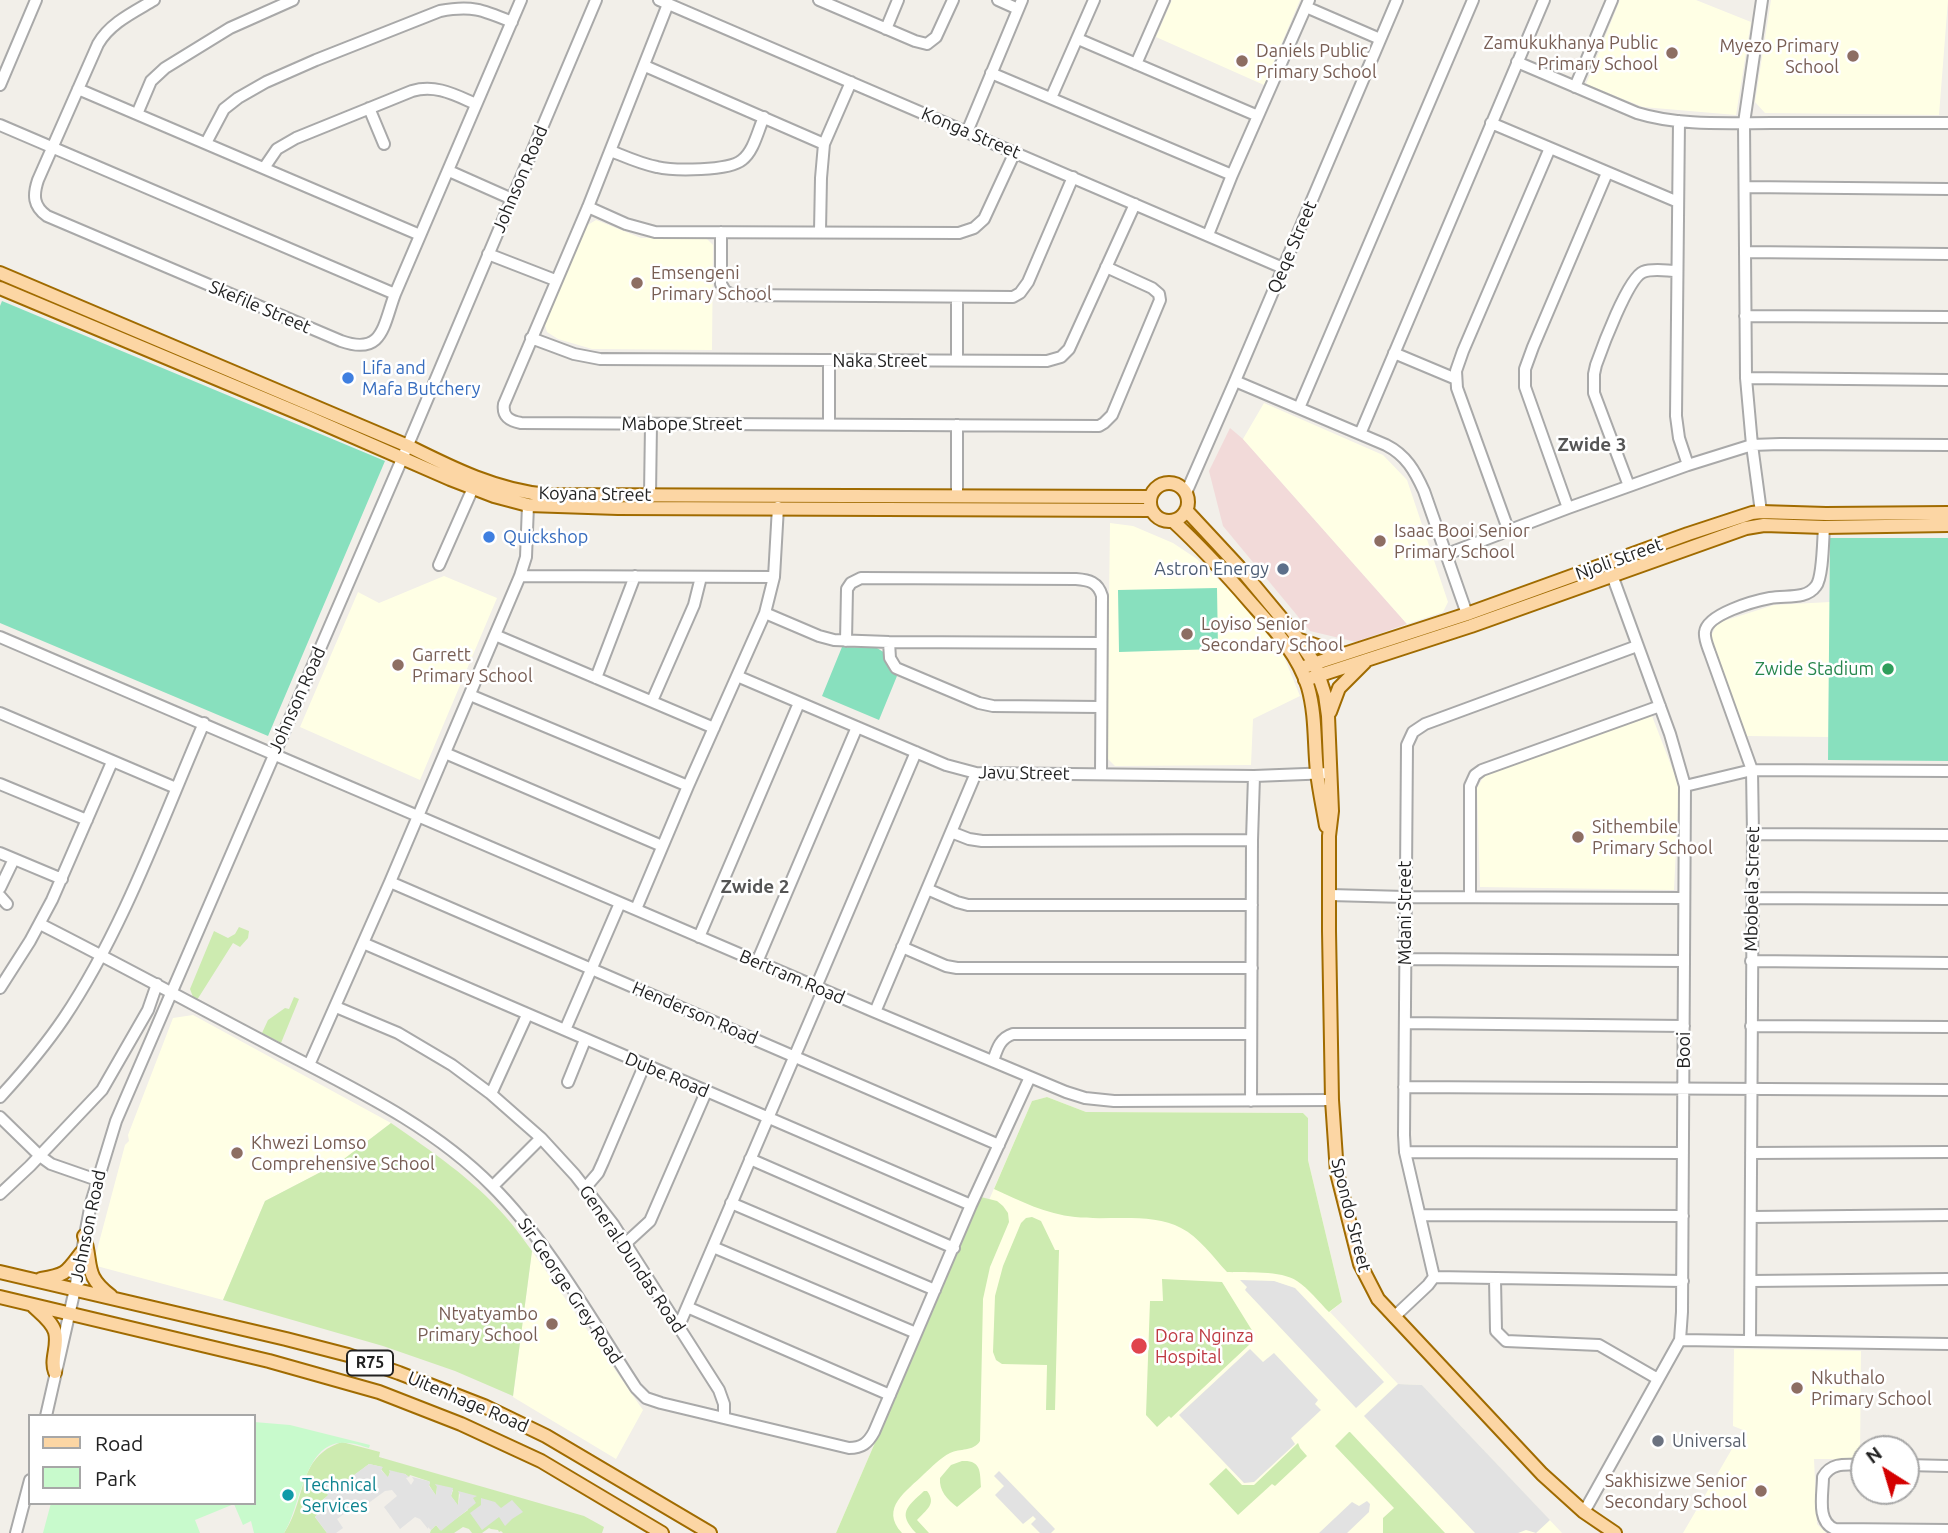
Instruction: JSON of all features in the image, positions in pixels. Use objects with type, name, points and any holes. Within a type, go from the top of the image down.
[{"type":"main road","name":"Koyana Street","points":[[0,273],[405,452],[473,488],[528,505],[778,508],[1151,503]]},
{"type":"main road","name":"Koyana Street","points":[[0,288],[405,452],[485,481],[528,493],[957,497],[1151,503]]},
{"type":"main road","points":[[1167,483],[1175,484],[1186,493],[1188,501],[1183,515],[1173,521],[1160,519],[1151,503],[1155,489],[1167,483]]},
{"type":"main road","name":"Spondo Street","points":[[1186,510],[1299,640],[1317,670],[1328,716],[1324,773]]},
{"type":"main road","name":"Njoli Street","points":[[1317,670],[1346,653],[1467,614],[1711,526],[1761,512],[1948,513]]},
{"type":"main road","name":"Spondo Street","points":[[1173,521],[1202,547],[1282,639],[1303,674],[1332,811],[1329,836],[1332,1100],[1337,1173],[1360,1264],[1378,1299],[1542,1474],[1584,1512],[1615,1533]]},
{"type":"main road","name":"Njoli Street","points":[[1303,674],[1368,660],[1746,528],[1764,525],[1948,525]]},
{"type":"main road","points":[[1299,640],[1346,653]]},
{"type":"main road","points":[[1328,716],[1339,688],[1368,660]]},
{"type":"main road","points":[[84,1236],[92,1276],[102,1289],[114,1298]]},
{"type":"main road","points":[[34,1280],[61,1275],[81,1253]]},
{"type":"main road","name":"Uitenhage Road","points":[[0,1272],[348,1355],[440,1388],[546,1436],[710,1533]]},
{"type":"main road","name":"Uitenhage Road","points":[[0,1297],[320,1374],[427,1409],[541,1461],[662,1533]]},
{"type":"main road","points":[[32,1305],[55,1332],[52,1366],[55,1373]]},
{"type":"street","points":[[0,85],[5,57],[36,0]]},
{"type":"street","name":"Skefile Street","points":[[154,0],[102,36],[93,52],[34,192],[34,199],[41,212],[66,225],[352,345],[360,346],[374,341],[381,332],[521,0]]},
{"type":"street","points":[[137,114],[151,81],[159,72],[230,28],[293,0]]},
{"type":"street","name":"Johnson Road","points":[[46,1414],[97,1180],[119,1112],[405,452],[596,0]]},
{"type":"street","points":[[819,0],[844,5],[886,29],[922,43],[932,42],[936,37],[953,0]]},
{"type":"street","points":[[886,29],[898,0]]},
{"type":"street","points":[[967,132],[1020,4],[998,0]]},
{"type":"street","points":[[1051,98],[1094,0]]},
{"type":"street","points":[[1136,64],[1164,0]]},
{"type":"street","name":"Qeqe Street","points":[[1186,493],[1397,0]]},
{"type":"street","points":[[1299,408],[1474,0]]},
{"type":"street","points":[[1360,433],[1544,0]]},
{"type":"street","points":[[1575,87],[1612,0]]},
{"type":"street","points":[[1761,512],[1746,377],[1744,123],[1762,0]]},
{"type":"street","name":"Mabope Street","points":[[668,3],[611,151],[504,404],[504,413],[509,420],[521,423],[1099,426],[1108,420],[1160,300],[1152,288],[1106,267]]},
{"type":"street","name":"Konga Street","points":[[668,3],[1283,268]]},
{"type":"street","points":[[1208,235],[1307,4],[1380,39]]},
{"type":"street","points":[[206,143],[219,116],[229,104],[275,77],[341,50],[454,8],[473,8],[512,22]]},
{"type":"street","points":[[1077,39],[1258,117]]},
{"type":"street","points":[[1517,62],[1649,117],[1679,121],[1744,123],[1948,123]]},
{"type":"street","points":[[645,66],[824,144]]},
{"type":"street","points":[[991,73],[1232,175]]},
{"type":"street","points":[[820,231],[824,144],[851,82]]},
{"type":"street","points":[[264,168],[271,156],[285,144],[412,91],[430,88],[476,104]]},
{"type":"street","points":[[78,89],[420,235]]},
{"type":"street","points":[[369,108],[384,144]]},
{"type":"street","points":[[611,151],[665,169],[734,166],[750,151],[764,117]]},
{"type":"street","points":[[1679,121],[1677,426],[1688,465]]},
{"type":"street","points":[[1491,123],[1678,202]]},
{"type":"street","points":[[0,125],[395,295]]},
{"type":"street","points":[[1508,529],[1457,388],[1456,371],[1550,148]]},
{"type":"street","points":[[588,207],[626,224],[655,232],[967,231],[980,224],[988,213],[1015,152]]},
{"type":"street","points":[[449,172],[512,199]]},
{"type":"street","points":[[1568,508],[1527,397],[1524,373],[1608,173]]},
{"type":"street","points":[[721,232],[721,284],[725,291],[733,295],[1013,297],[1020,293],[1028,282],[1073,177]]},
{"type":"street","points":[[1745,187],[1948,189]]},
{"type":"street","name":"Naka Street","points":[[531,338],[574,354],[600,359],[1039,362],[1061,357],[1069,349],[1135,204]]},
{"type":"street","points":[[1745,252],[1948,254]]},
{"type":"street","points":[[488,254],[555,280]]},
{"type":"street","points":[[1629,486],[1594,393],[1594,374],[1628,289],[1637,276],[1645,271],[1677,271]]},
{"type":"street","points":[[957,298],[957,360]]},
{"type":"street","points":[[1745,316],[1948,317]]},
{"type":"street","points":[[1394,353],[1456,379]]},
{"type":"street","points":[[829,361],[829,424]]},
{"type":"street","points":[[1746,377],[1948,380]]},
{"type":"street","points":[[1236,381],[1393,448],[1410,465],[1424,491],[1467,614]]},
{"type":"street","points":[[650,495],[651,424]]},
{"type":"street","points":[[957,425],[957,497]]},
{"type":"street","points":[[1447,554],[1508,529],[1752,445],[1948,445]]},
{"type":"street","points":[[439,565],[473,488]]},
{"type":"street","points":[[309,1065],[520,576],[526,557],[528,505]]},
{"type":"street","points":[[636,909],[765,613],[774,577],[778,508]]},
{"type":"street","name":"Mbobela Street","points":[[1749,1340],[1754,834],[1752,769],[1706,642],[1705,629],[1712,620],[1723,614],[1770,598],[1800,596],[1815,588],[1820,576],[1824,527]]},
{"type":"street","name":"Booi","points":[[1584,1512],[1680,1340],[1683,1281],[1685,786],[1677,753],[1612,575]]},
{"type":"street","points":[[520,576],[774,577]]},
{"type":"street","points":[[596,678],[635,576]]},
{"type":"street","points":[[652,701],[691,612],[701,577]]},
{"type":"street","points":[[846,641],[846,594],[851,583],[861,578],[1092,582],[1100,589],[1102,608],[1101,774]]},
{"type":"street","points":[[765,613],[819,636],[846,641],[1101,643]]},
{"type":"street","points":[[495,635],[713,728]]},
{"type":"street","name":"Bertram Road","points":[[1,639],[204,723],[875,1013],[1066,1092],[1099,1100],[1332,1100]]},
{"type":"street","points":[[889,642],[890,658],[897,668],[984,705],[1101,707]]},
{"type":"street","name":"Mdani Street","points":[[1434,1277],[1405,1152],[1407,746],[1418,727],[1637,646]]},
{"type":"street","name":"Javu Street","points":[[737,676],[946,765],[976,773],[1254,776],[1324,773]]},
{"type":"street","points":[[470,695],[688,786]]},
{"type":"street","points":[[699,936],[799,702]]},
{"type":"street","points":[[1470,896],[1470,786],[1475,775],[1482,770],[1660,706]]},
{"type":"street","points":[[0,713],[176,788]]},
{"type":"street","points":[[0,1097],[49,1039],[102,956],[204,723]]},
{"type":"street","points":[[757,962],[857,727]]},
{"type":"street","points":[[678,1328],[794,1056],[916,752]]},
{"type":"street","points":[[445,753],[662,846]]},
{"type":"street","points":[[0,988],[40,924],[112,762]]},
{"type":"street","points":[[1685,786],[1752,769],[1948,771]]},
{"type":"street","points":[[875,1013],[976,773]]},
{"type":"street","points":[[1251,1101],[1254,776]]},
{"type":"street","points":[[0,783],[87,820]]},
{"type":"street","points":[[951,832],[982,841],[1252,840]]},
{"type":"street","points":[[1754,834],[1948,835]]},
{"type":"street","points":[[0,853],[62,879]]},
{"type":"street","points":[[0,888],[15,859]]},
{"type":"street","name":"Henderson Road","points":[[390,882],[999,1145]]},
{"type":"street","points":[[927,889],[968,905],[1252,905]]},
{"type":"street","points":[[1330,895],[1684,898]]},
{"type":"street","points":[[1752,898],[1948,899]]},
{"type":"street","points":[[565,1030],[620,903]]},
{"type":"street","name":"Sir George Grey Road","points":[[40,924],[309,1065],[410,1121],[445,1145],[493,1186],[545,1248],[641,1394],[661,1403],[849,1448],[869,1441],[890,1395]]},
{"type":"street","name":"Dube Road","points":[[363,943],[971,1205]]},
{"type":"street","points":[[902,947],[946,967],[957,968],[1252,968]]},
{"type":"street","points":[[1405,960],[1684,961]]},
{"type":"street","points":[[1751,961],[1948,963]]},
{"type":"street","points":[[0,1194],[40,1156],[106,1084],[148,1010],[157,984]]},
{"type":"street","name":"General Dundas Road","points":[[336,1007],[375,1022],[452,1065],[491,1094],[541,1138],[586,1187],[626,1243],[721,1395],[724,1418]]},
{"type":"street","points":[[491,1094],[527,1015]]},
{"type":"street","points":[[1405,1023],[1684,1026]]},
{"type":"street","points":[[1751,1026],[1948,1027]]},
{"type":"street","points":[[993,1061],[1001,1041],[1013,1034],[1251,1034]]},
{"type":"street","points":[[568,1082],[585,1040]]},
{"type":"street","points":[[586,1187],[601,1168],[644,1066]]},
{"type":"street","points":[[687,1307],[890,1395],[971,1205],[1030,1077]]},
{"type":"street","points":[[1404,1087],[1948,1090]]},
{"type":"street","points":[[626,1243],[650,1221],[706,1092]]},
{"type":"street","points":[[0,1117],[40,1156],[60,1168],[97,1180]]},
{"type":"street","points":[[493,1186],[541,1138]]},
{"type":"street","points":[[1405,1152],[1683,1153]]},
{"type":"street","points":[[1751,1153],[1948,1152]]},
{"type":"street","points":[[750,1159],[954,1248]]},
{"type":"street","points":[[731,1203],[936,1290]]},
{"type":"street","points":[[1420,1215],[1683,1216]]},
{"type":"street","points":[[1751,1217],[1948,1215]]},
{"type":"street","points":[[713,1247],[916,1333]]},
{"type":"street","points":[[1394,1317],[1429,1285],[1434,1277],[1683,1281]]},
{"type":"street","points":[[1495,1279],[1496,1331],[1506,1341],[1599,1345],[1658,1379]]},
{"type":"street","points":[[1751,1281],[1948,1279]]},
{"type":"street","points":[[1680,1340],[1948,1343]]},
{"type":"street","points":[[1850,1465],[1838,1465],[1823,1477],[1823,1516],[1828,1525],[1835,1529],[1948,1530]]},
{"type":"street","points":[[1920,1465],[1948,1466]]},
{"type":"street","points":[[16,1533],[28,1488]]},
{"type":"shaded area","name":"Daniels Public Primary School","points":[[1172,0],[1300,0],[1264,85],[1156,37]]},
{"type":"shaded area","name":"Zamukukhanya Public Primary School","points":[[1620,0],[1696,0],[1751,22],[1736,115],[1643,107],[1586,84]]},
{"type":"shaded area","name":"Myezo Primary School","points":[[1771,0],[1948,0],[1939,115],[1765,113],[1755,102]]},
{"type":"shaded area","name":"Emsengeni Primary School","points":[[596,220],[641,238],[705,237],[713,245],[712,350],[592,349],[558,339],[547,332],[544,322],[586,226]]},
{"type":"shaded area","name":"Isaac Booi Senior Primary School","points":[[1264,403],[1383,455],[1407,480],[1448,602],[1443,612],[1407,624],[1243,439]]},
{"type":"shaded area","points":[[1230,428],[1243,439],[1407,624],[1356,642],[1310,631],[1223,526],[1209,471]]},
{"type":"shaded area","name":"Loyiso Senior Secondary School","points":[[1110,523],[1133,526],[1173,543],[1197,559],[1234,595],[1282,652],[1300,696],[1253,719],[1251,765],[1115,766],[1107,758]]},
{"type":"shaded area","name":"Garrett Primary School","points":[[444,576],[497,598],[420,780],[300,727],[358,592],[379,603]]},
{"type":"shaded area","points":[[1830,602],[1828,737],[1747,736],[1710,639],[1717,623],[1774,605]]},
{"type":"shaded area","name":"Sithembile Primary School","points":[[1652,716],[1679,786],[1674,890],[1480,887],[1477,788],[1484,776]]},
{"type":"shaded area","name":"Khwezi Lomso Comprehensive School","points":[[193,1015],[391,1123],[340,1162],[265,1201],[223,1300],[93,1265],[125,1145],[129,1141],[128,1135],[173,1018]]},
{"type":"shaded area","name":"Dora Nginza Hospital","points":[[1047,1097],[1086,1112],[1303,1113],[1308,1118],[1308,1160],[1342,1302],[1330,1312],[1398,1384],[1422,1385],[1562,1533],[836,1533],[981,1197],[989,1200],[1032,1101]]},
{"type":"shaded area","name":"Ntyatyambo Primary School","points":[[532,1251],[643,1410],[616,1459],[513,1397]]},
{"type":"shaded area","points":[[1240,1280],[1274,1281],[1295,1288],[1384,1382],[1356,1408],[1245,1290],[1247,1287]]},
{"type":"shaded area","points":[[1250,1349],[1263,1362],[1274,1353],[1318,1400],[1315,1404],[1321,1410],[1291,1438],[1295,1444],[1254,1482],[1244,1483],[1179,1415]]},
{"type":"shaded area","points":[[1734,1349],[1861,1351],[1860,1435],[1850,1435],[1850,1459],[1814,1459],[1817,1524],[1826,1533],[1683,1533],[1743,1430],[1733,1426]]},
{"type":"shaded area","points":[[1398,1384],[1422,1385],[1550,1520],[1536,1533],[1526,1530],[1518,1533],[1475,1533],[1364,1416]]},
{"type":"shaded area","points":[[369,1464],[383,1467],[381,1470],[388,1477],[389,1470],[405,1474],[411,1485],[414,1480],[412,1477],[428,1481],[436,1495],[435,1484],[453,1488],[451,1496],[458,1505],[458,1491],[477,1496],[473,1498],[476,1503],[441,1531],[436,1525],[431,1530],[428,1529],[415,1517],[400,1529],[384,1507],[397,1496],[392,1490],[385,1491],[359,1510],[355,1506],[337,1519],[343,1528],[336,1533],[327,1533],[315,1517],[319,1504],[328,1495],[321,1486],[333,1476],[340,1485]]},
{"type":"shaded area","points":[[999,1471],[1055,1529],[1051,1533],[1040,1533],[1031,1524],[1036,1519],[1033,1516],[1023,1524],[995,1495],[1004,1486],[994,1476]]},
{"type":"shaded area","points":[[481,1498],[495,1502],[501,1508],[512,1500],[523,1512],[505,1526],[499,1517],[482,1530],[470,1513],[481,1505]]},
{"type":"shaded area","points":[[1367,1501],[1370,1504],[1369,1512],[1347,1533],[1319,1533],[1352,1502],[1359,1506]]},
{"type":"green space","points":[[2,301],[385,461],[268,736],[0,623]]},
{"type":"green space","name":"Zwide Stadium","points":[[1830,538],[1948,538],[1948,761],[1828,760]]},
{"type":"green space","points":[[1217,588],[1218,649],[1119,652],[1118,590]]},
{"type":"green space","points":[[842,647],[877,648],[885,653],[888,665],[897,676],[879,720],[822,696]]},
{"type":"green space","points":[[239,927],[249,931],[248,938],[240,947],[233,943],[197,1000],[190,989],[214,931],[228,938],[235,934]]},
{"type":"green space","points":[[294,997],[299,999],[281,1043],[262,1033],[268,1020],[285,1008],[289,1009]]},
{"type":"green space","points":[[1047,1097],[1086,1112],[1303,1113],[1308,1118],[1308,1160],[1342,1302],[1329,1312],[1306,1288],[1290,1277],[1227,1272],[1194,1237],[1169,1223],[1064,1215],[1033,1206],[994,1189],[1032,1101]]},
{"type":"green space","points":[[391,1123],[451,1166],[479,1190],[509,1220],[532,1251],[513,1396],[455,1371],[383,1346],[223,1300],[265,1201],[340,1162]]},
{"type":"green space","points":[[981,1197],[997,1201],[1003,1206],[1008,1213],[1009,1222],[990,1267],[983,1299],[980,1441],[974,1447],[943,1457],[898,1500],[893,1516],[902,1533],[836,1533]]},
{"type":"green space","points":[[1032,1217],[1041,1221],[1055,1250],[1059,1250],[1055,1410],[1046,1410],[1047,1365],[1002,1364],[996,1360],[993,1352],[995,1296],[1003,1266],[1021,1223]]},
{"type":"green space","points":[[1162,1279],[1222,1282],[1254,1337],[1250,1344],[1171,1418],[1169,1416],[1157,1427],[1146,1415],[1150,1301],[1163,1301]]},
{"type":"green space","points":[[256,1422],[290,1425],[370,1445],[369,1448],[350,1443],[333,1444],[321,1451],[306,1477],[284,1533],[254,1533],[251,1521],[243,1525],[234,1505],[256,1505]]},
{"type":"green space","points":[[1349,1432],[1445,1533],[1383,1533],[1383,1518],[1394,1508],[1335,1446]]},
{"type":"green space","points":[[342,1442],[380,1452],[379,1457],[584,1516],[604,1527],[602,1533],[503,1533],[489,1528],[482,1533],[472,1533],[463,1527],[454,1533],[430,1533],[436,1525],[440,1530],[468,1510],[459,1492],[458,1506],[451,1496],[453,1490],[437,1487],[436,1496],[428,1481],[390,1472],[388,1478],[382,1467],[369,1464],[321,1501],[315,1517],[327,1533],[284,1533],[309,1469],[327,1449]]},
{"type":"green space","points":[[1298,1443],[1307,1456],[1238,1515],[1209,1484],[1226,1468],[1242,1485],[1254,1485]]},
{"type":"green space","points":[[962,1461],[976,1465],[980,1471],[981,1487],[957,1507],[944,1494],[940,1478],[951,1465]]},
{"type":"green space","points":[[924,1491],[930,1496],[931,1503],[917,1520],[929,1533],[916,1533],[907,1520],[906,1510]]},
{"type":"green space","points":[[50,1505],[232,1505],[195,1520],[200,1533],[43,1533]]},
{"type":"place","name":"Zamukukhanya Public Primary School","points":[[1672,53]]},
{"type":"place","name":"Myezo Primary School","points":[[1853,56]]},
{"type":"place","name":"Daniels Public Primary School","points":[[1242,61]]},
{"type":"place","name":"Emsengeni Primary School","points":[[637,283]]},
{"type":"place","name":"Lifa and Mafa Butchery","points":[[348,378]]},
{"type":"place","name":"Quickshop","points":[[489,537]]},
{"type":"place","name":"Isaac Booi Senior Primary School","points":[[1380,541]]},
{"type":"place","name":"Astron Energy","points":[[1283,569]]},
{"type":"place","name":"Loyiso Senior Secondary School","points":[[1187,634]]},
{"type":"place","name":"Garrett Primary School","points":[[398,665]]},
{"type":"place","name":"Zwide Stadium","points":[[1888,669]]},
{"type":"place","name":"Sithembile Primary School","points":[[1578,837]]},
{"type":"place","name":"Khwezi Lomso Comprehensive School","points":[[237,1153]]},
{"type":"place","name":"Ntyatyambo Primary School","points":[[552,1324]]},
{"type":"place","name":"Dora Nginza Hospital","points":[[1139,1346]]},
{"type":"place","name":"Nkuthalo Primary School","points":[[1797,1388]]},
{"type":"place","name":"Universal","points":[[1658,1441]]},
{"type":"place","name":"Sakhisizwe Senior Secondary School","points":[[1761,1491]]},
{"type":"place","name":"Technical Services","points":[[288,1495]]},
{"type":"district","name":"Zwide 3","points":[[1592,445]]},
{"type":"district","name":"Zwide 2","points":[[755,887]]}]
